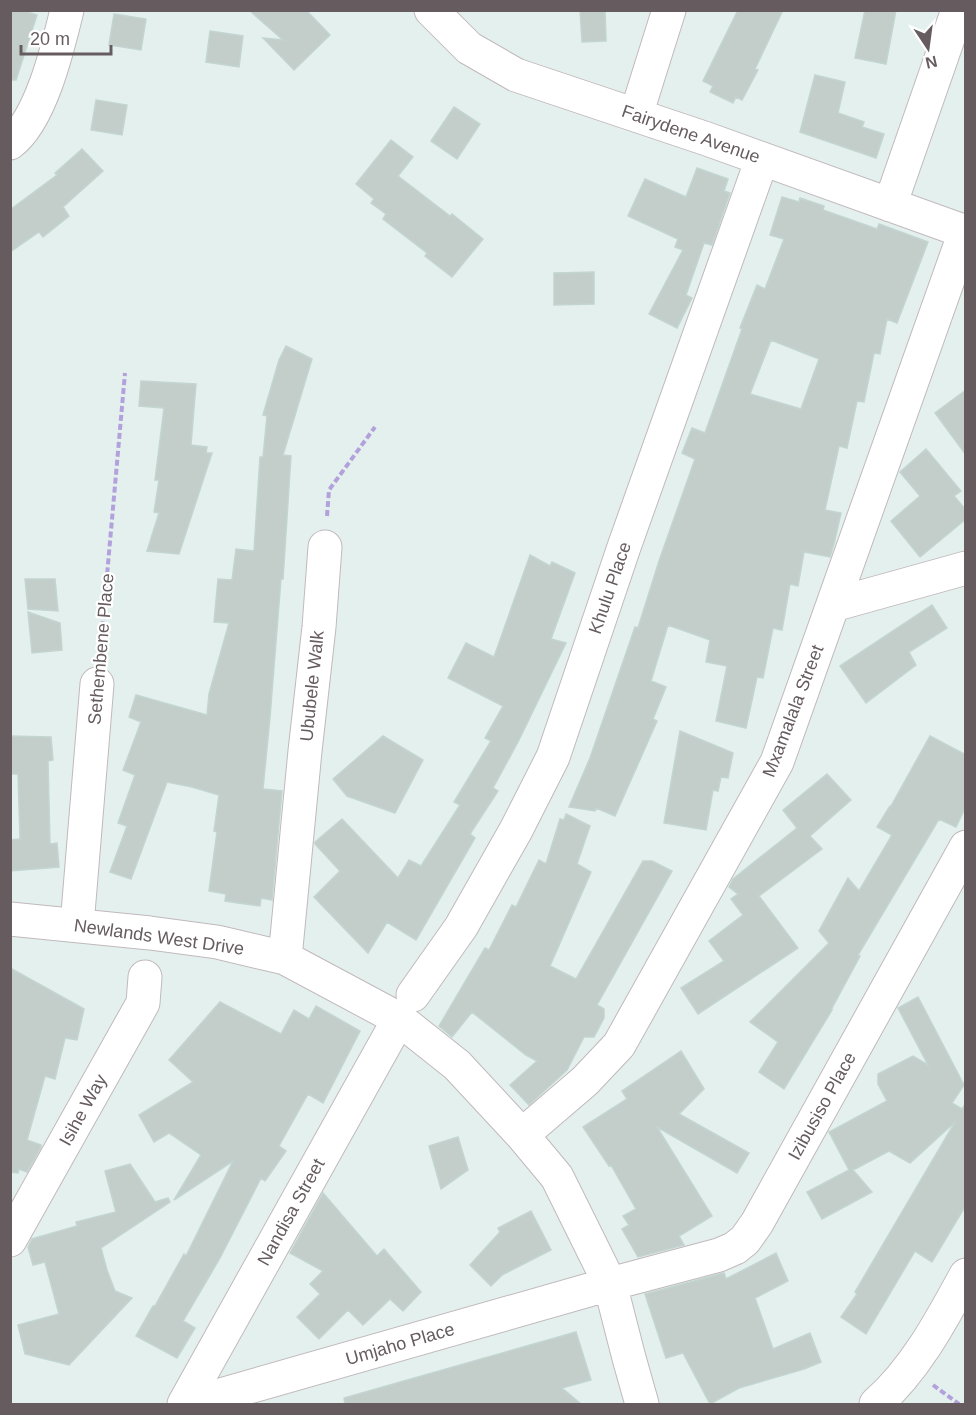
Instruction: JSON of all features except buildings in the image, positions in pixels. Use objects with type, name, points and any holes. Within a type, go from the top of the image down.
[{"type":"street","points":[[10,143],[19,137],[39,102],[58,49],[67,10]]},
{"type":"street","name":"Fairydene Avenue","points":[[431,10],[469,48],[516,75],[762,159],[965,232]]},
{"type":"street","points":[[636,115],[669,10]]},
{"type":"street","points":[[891,205],[958,10]]},
{"type":"street","name":"Khulu Place","points":[[406,1007],[461,927],[516,830],[553,757],[624,547],[762,159]]},
{"type":"street","name":"Mxamalala Street","points":[[522,1135],[585,1081],[619,1045],[777,762],[965,232]]},
{"type":"street","name":"Ububele Walk","points":[[285,958],[325,547]]},
{"type":"street","points":[[833,605],[966,568]]},
{"type":"street","name":"Sethembene Place","points":[[77,925],[97,684]]},
{"type":"street","name":"Izibusiso Place","points":[[610,1284],[719,1255],[735,1248],[745,1240],[772,1196],[966,847]]},
{"type":"street","name":"Newlands West Drive","points":[[10,919],[217,942],[285,958],[406,1007],[557,1177],[610,1284],[642,1404]]},
{"type":"street","name":"Isihe Way","points":[[10,1240],[143,1003],[145,977]]},
{"type":"street","name":"Nandisa Street","points":[[184,1404],[406,1007]]},
{"type":"street","points":[[876,1404],[905,1375],[946,1312],[966,1275]]},
{"type":"street","name":"Umjaho Place","points":[[189,1404],[610,1284]]},
{"type":"path","name":"Sethembene Place","points":[[97,684],[125,373]]},
{"type":"path","points":[[325,547],[329,490],[375,427]]}]
